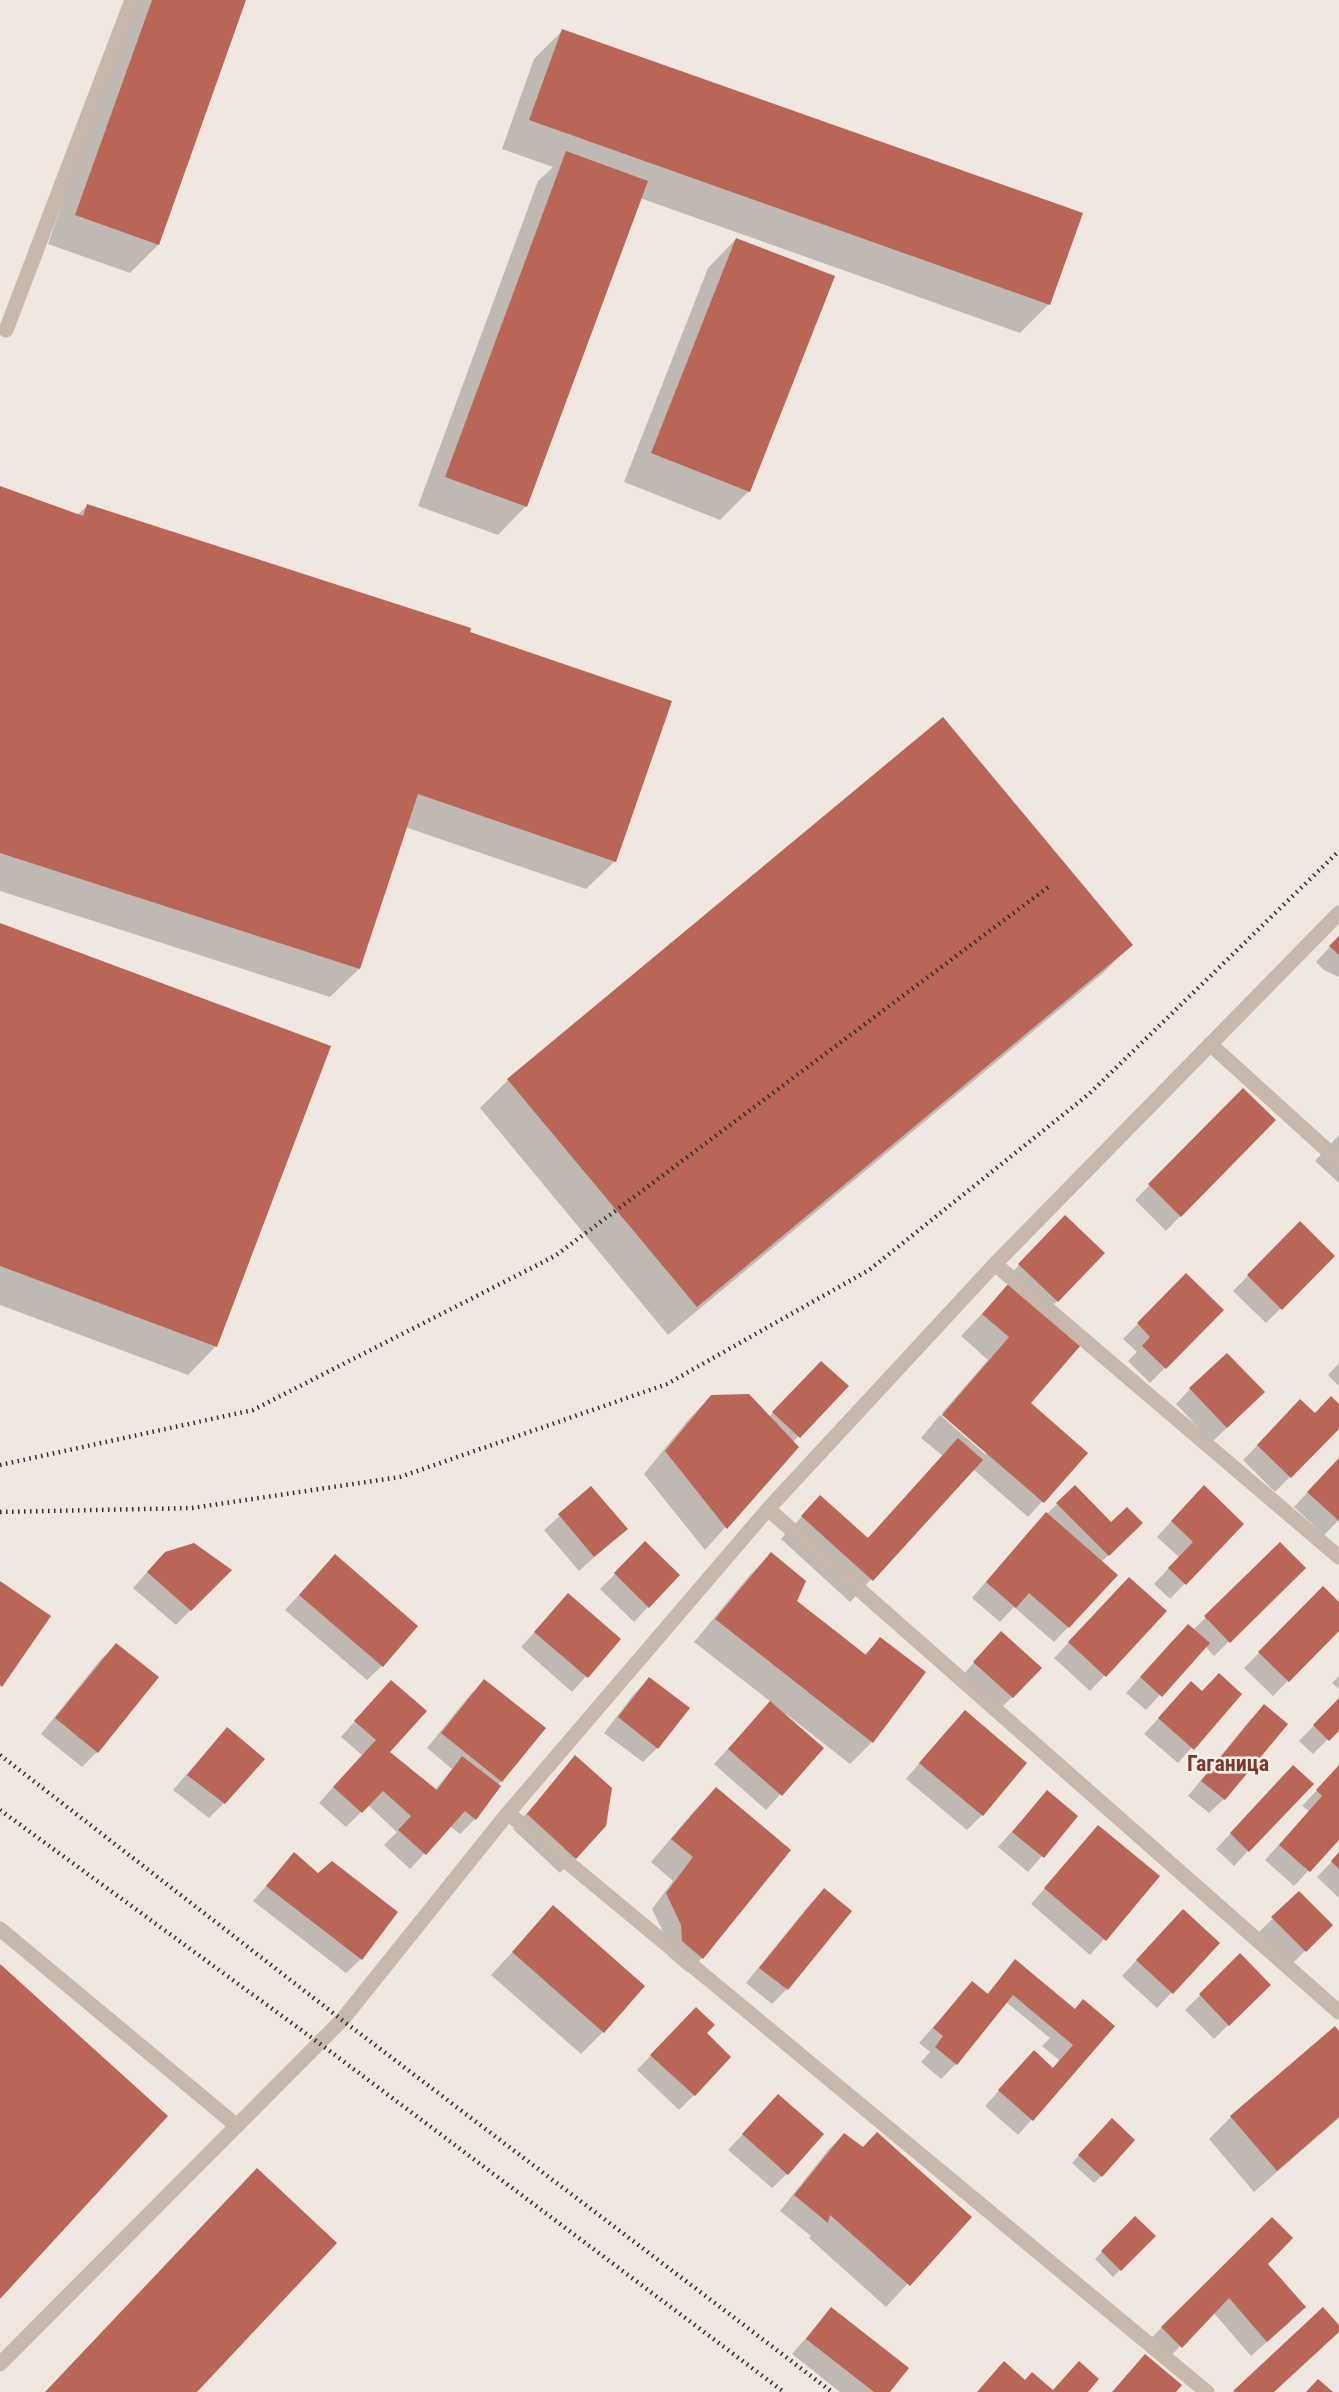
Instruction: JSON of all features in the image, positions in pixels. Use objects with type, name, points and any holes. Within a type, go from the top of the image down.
[{"type":"street","points":[[6,330],[132,0]]},
{"type":"street","points":[[0,2364],[342,2020],[508,1813],[768,1509],[995,1264],[1339,913]]},
{"type":"street","points":[[1210,1044],[1339,1161]]},
{"type":"street","points":[[995,1264],[1339,1557]]},
{"type":"street","points":[[768,1509],[1339,2012]]},
{"type":"street","points":[[508,1813],[1207,2392]]},
{"type":"street","points":[[0,1929],[237,2126]]},
{"type":"building","points":[[152,0],[246,0],[159,245],[75,215]]},
{"type":"building","points":[[562,29],[1083,213],[1050,305],[529,120]]},
{"type":"building","points":[[566,151],[648,181],[527,507],[445,477]]},
{"type":"building","points":[[736,238],[835,276],[750,492],[651,453]]},
{"type":"building","points":[[0,486],[83,516],[87,504],[471,628],[470,632],[672,701],[616,862],[418,794],[360,969],[0,853]]},
{"type":"building","points":[[943,717],[1133,945],[697,1307],[507,1079]]},
{"type":"building","points":[[0,923],[331,1046],[217,1347],[0,1266]]},
{"type":"building","points":[[1339,936],[1339,955],[1329,946]]},
{"type":"building","points":[[1243,1088],[1276,1120],[1181,1217],[1148,1184]]},
{"type":"building","points":[[1065,1215],[1105,1253],[1058,1302],[1018,1264]]},
{"type":"building","points":[[1300,1221],[1335,1256],[1282,1310],[1247,1275]]},
{"type":"building","points":[[1186,1273],[1224,1310],[1166,1369],[1142,1346],[1150,1337],[1137,1323]]},
{"type":"building","points":[[1009,1283],[1081,1345],[1031,1403],[1088,1453],[1044,1503],[942,1415],[1009,1337],[982,1314]]},
{"type":"building","points":[[1227,1353],[1265,1392],[1227,1428],[1189,1388]]},
{"type":"building","points":[[821,1361],[849,1386],[800,1438],[772,1412]]},
{"type":"building","points":[[749,1394],[799,1447],[727,1529],[665,1451],[711,1395]]},
{"type":"building","points":[[1331,1396],[1339,1404],[1339,1429],[1291,1478],[1257,1445],[1300,1399],[1315,1413]]},
{"type":"building","points":[[958,1438],[983,1460],[873,1581],[801,1516],[820,1495],[868,1538]]},
{"type":"building","points":[[1339,1458],[1339,1521],[1307,1492]]},
{"type":"building","points":[[1075,1485],[1111,1522],[1127,1507],[1143,1523],[1109,1556],[1056,1503]]},
{"type":"building","points":[[1204,1485],[1244,1524],[1186,1585],[1168,1568],[1193,1542],[1171,1521]]},
{"type":"building","points":[[591,1486],[628,1529],[594,1557],[558,1514]]},
{"type":"building","points":[[1046,1512],[1118,1575],[1069,1628],[1029,1593],[1016,1608],[986,1582]]},
{"type":"building","points":[[645,1541],[680,1575],[649,1608],[614,1573]]},
{"type":"building","points":[[1280,1542],[1306,1568],[1230,1643],[1204,1616]]},
{"type":"building","points":[[194,1543],[232,1570],[191,1611],[147,1572],[165,1552]]},
{"type":"building","points":[[771,1552],[806,1581],[797,1601],[866,1655],[880,1637],[926,1672],[873,1743],[715,1619]]},
{"type":"building","points":[[335,1554],[418,1626],[383,1667],[299,1595]]},
{"type":"building","points":[[1129,1577],[1167,1611],[1106,1677],[1068,1642]]},
{"type":"building","points":[[0,1581],[51,1616],[2,1687],[0,1685]]},
{"type":"building","points":[[1323,1586],[1339,1602],[1339,1631],[1289,1682],[1258,1652]]},
{"type":"building","points":[[568,1593],[621,1639],[588,1678],[534,1632]]},
{"type":"building","points":[[1188,1624],[1210,1643],[1162,1697],[1140,1677]]},
{"type":"building","points":[[1001,1631],[1042,1668],[1013,1698],[973,1662]]},
{"type":"building","points":[[116,1643],[159,1677],[98,1753],[55,1718]]},
{"type":"building","points":[[1219,1673],[1242,1694],[1194,1750],[1158,1718],[1191,1681],[1202,1691]]},
{"type":"building","points":[[649,1677],[690,1708],[658,1749],[618,1717]]},
{"type":"building","points":[[484,1679],[546,1728],[502,1782],[441,1733]]},
{"type":"building","points":[[391,1680],[427,1711],[390,1752],[437,1790],[462,1756],[501,1786],[476,1820],[465,1811],[426,1855],[398,1830],[411,1816],[383,1791],[362,1813],[333,1787],[376,1740],[354,1721]]},
{"type":"building","points":[[1339,1698],[1339,1731],[1329,1741],[1313,1725]]},
{"type":"building","points":[[770,1701],[824,1748],[782,1796],[728,1749]]},
{"type":"building","points":[[1264,1704],[1288,1724],[1225,1800],[1201,1781]]},
{"type":"building","points":[[965,1710],[1027,1763],[983,1816],[919,1763]]},
{"type":"building","points":[[227,1727],[265,1759],[225,1804],[187,1775]]},
{"type":"building","points":[[575,1755],[612,1788],[606,1826],[576,1859],[527,1814]]},
{"type":"building","points":[[1293,1765],[1314,1784],[1249,1852],[1230,1833]]},
{"type":"building","points":[[1339,1765],[1339,1840],[1310,1872],[1279,1845],[1322,1796],[1316,1790]]},
{"type":"building","points":[[716,1787],[791,1850],[703,1959],[682,1941],[681,1925],[666,1893],[693,1857],[671,1839]]},
{"type":"building","points":[[1047,1790],[1078,1816],[1044,1858],[1012,1832]]},
{"type":"building","points":[[1098,1825],[1160,1876],[1106,1941],[1044,1888]]},
{"type":"building","points":[[294,1852],[318,1873],[332,1861],[398,1912],[362,1960],[266,1886]]},
{"type":"building","points":[[1339,1852],[1339,1869],[1331,1861]]},
{"type":"building","points":[[824,1888],[852,1911],[788,1990],[759,1968]]},
{"type":"building","points":[[1299,1891],[1333,1925],[1306,1952],[1271,1917]]},
{"type":"building","points":[[553,1905],[645,1986],[604,2033],[512,1952]]},
{"type":"building","points":[[1183,1909],[1220,1943],[1173,1994],[1136,1960]]},
{"type":"building","points":[[1240,1953],[1271,1985],[1229,2026],[1199,1994]]},
{"type":"building","points":[[1015,1959],[1075,2009],[1083,1999],[1115,2026],[1033,2121],[998,2090],[1034,2050],[1053,2068],[1073,2045],[1013,1995],[957,2065],[935,2047],[943,2036],[933,2028],[972,1981],[988,1994]]},
{"type":"building","points":[[0,1964],[168,2116],[0,2299]]},
{"type":"building","points":[[696,2007],[715,2025],[707,2033],[731,2057],[695,2096],[650,2055]]},
{"type":"building","points":[[1335,2026],[1339,2031],[1339,2117],[1277,2171],[1230,2116]]},
{"type":"building","points":[[778,2094],[824,2134],[788,2175],[742,2134]]},
{"type":"building","points":[[1112,2118],[1135,2140],[1102,2177],[1078,2155]]},
{"type":"building","points":[[877,2132],[972,2217],[910,2286],[830,2215],[828,2223],[794,2195],[844,2133],[863,2147]]},
{"type":"building","points":[[257,2168],[337,2243],[197,2392],[45,2392]]},
{"type":"building","points":[[1135,2216],[1156,2236],[1121,2271],[1101,2251]]},
{"type":"building","points":[[1272,2217],[1293,2238],[1268,2264],[1306,2307],[1267,2342],[1229,2298],[1182,2348],[1161,2327]]},
{"type":"building","points":[[831,2307],[909,2368],[890,2392],[874,2392],[806,2339]]},
{"type":"building","points":[[1323,2307],[1339,2325],[1339,2332],[1274,2392],[1233,2391]]},
{"type":"building","points":[[1145,2354],[1182,2385],[1176,2392],[1112,2392]]},
{"type":"building","points":[[1004,2361],[1025,2380],[1032,2372],[1053,2390],[1079,2361],[1099,2379],[1088,2392],[977,2392]]},
{"type":"building","points":[[1318,2379],[1333,2392],[1306,2392]]},
{"type":"railway","points":[[0,1512],[192,1508],[400,1477],[667,1384],[869,1270],[1089,1094],[1339,851]]},
{"type":"railway","points":[[0,1465],[253,1410],[555,1256],[1051,885]]},
{"type":"railway","points":[[0,1755],[342,2020],[832,2392]]},
{"type":"railway","points":[[0,1810],[319,2043],[784,2392]]},
{"type":"district","name":"Гаганица","points":[[1228,1765]]}]
